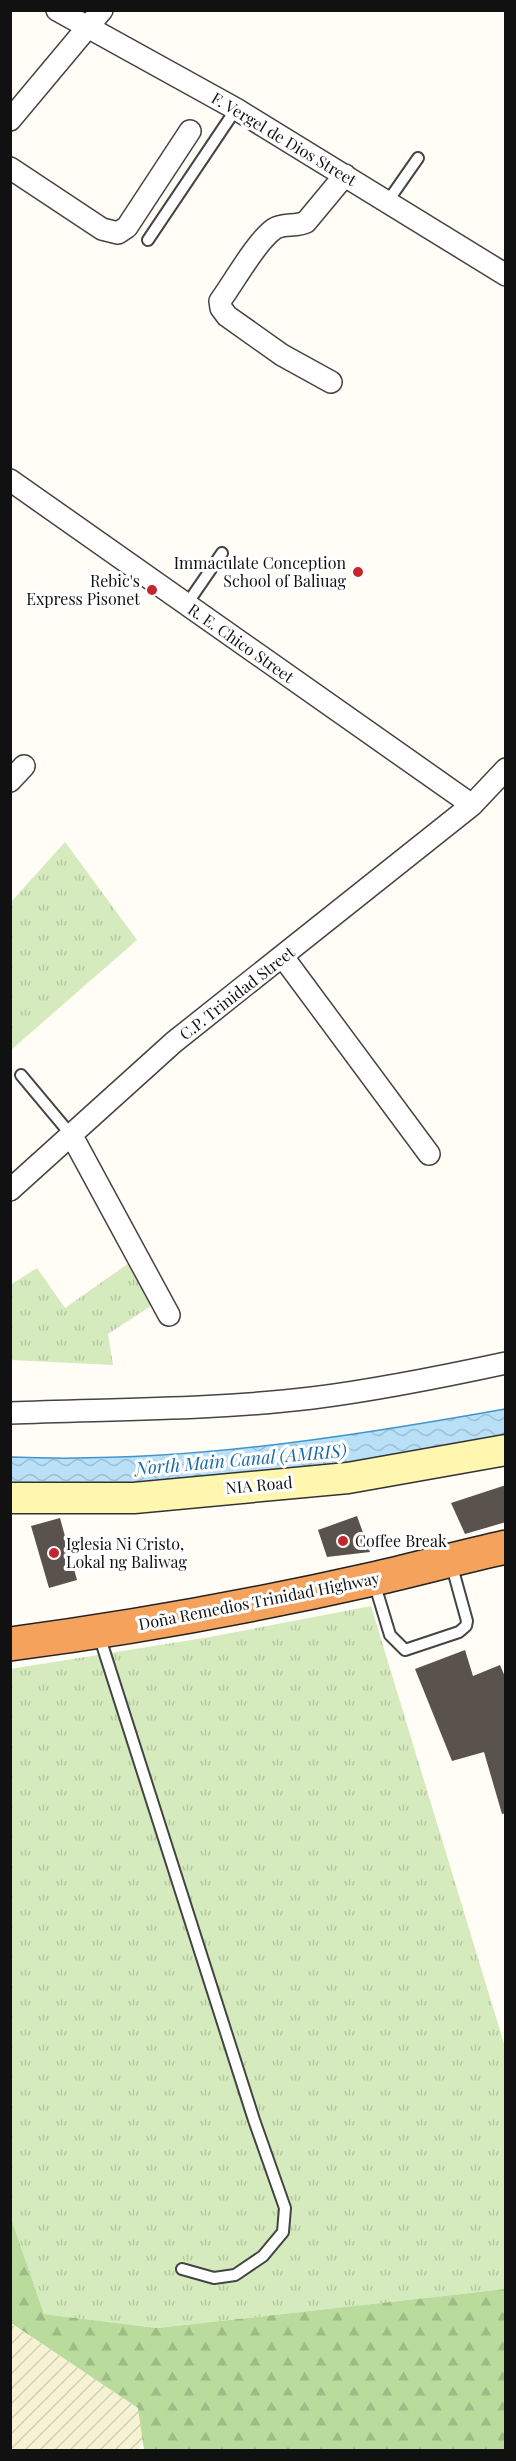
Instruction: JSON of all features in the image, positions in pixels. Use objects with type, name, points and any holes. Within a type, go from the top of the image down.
[{"type":"highway","name":"Doña Remedios Trinidad Highway","points":[[10,1644],[214,1612],[373,1579],[506,1547]]},
{"type":"street","name":"F. Vergel de Dios Street","points":[[57,10],[236,110],[506,275]]},
{"type":"street","points":[[10,120],[102,10]]},
{"type":"street","points":[[10,168],[102,229],[118,233],[127,227],[190,131]]},
{"type":"street","points":[[331,382],[282,355],[227,316],[220,308],[220,301],[263,240],[276,228],[306,222],[345,175]]},
{"type":"street","name":"R. E. Chico Street","points":[[10,480],[472,805]]},
{"type":"street","name":"C.P. Trinidad Street","points":[[10,1190],[174,1042],[472,805],[506,769]]},
{"type":"street","points":[[283,957],[429,1154]]},
{"type":"street","points":[[72,1136],[169,1315]]},
{"type":"street","points":[[10,1413],[194,1407],[310,1398],[421,1382],[506,1363]]},
{"type":"street","name":"NIA Road","points":[[10,1498],[134,1498],[348,1478],[506,1450]]},
{"type":"lane","points":[[148,240],[236,110]]},
{"type":"lane","points":[[388,201],[418,158]]},
{"type":"lane","points":[[187,604],[222,553]]},
{"type":"lane","points":[[21,1076],[72,1136]]},
{"type":"lane","points":[[373,1579],[390,1635],[405,1650],[459,1632],[466,1626],[467,1621],[450,1560]]},
{"type":"lane","points":[[98,1632],[254,2120],[285,2208],[283,2232],[263,2256],[236,2275],[214,2278],[182,2269]]},
{"type":"shaded area","points":[[10,2323],[139,2408],[143,2442],[138,2450],[11,2450]]},
{"type":"green space","points":[[65,842],[137,940],[11,1050],[11,902]]},
{"type":"green space","points":[[129,1263],[154,1304],[108,1334],[113,1365],[11,1360],[10,1285],[37,1268],[65,1308]]},
{"type":"green space","points":[[371,1606],[505,2047],[505,2289],[157,2328],[44,2314],[10,2215],[10,1669],[210,1637]]},
{"type":"green space","points":[[10,2215],[44,2314],[157,2328],[505,2289],[505,2450],[144,2450],[138,2408],[11,2323]]},
{"type":"water","name":"North Main Canal (AMRIS)","points":[[505,1409],[505,1435],[309,1470],[145,1487],[11,1485],[11,1457],[135,1457],[197,1453],[321,1439]]},
{"type":"building","points":[[506,1485],[506,1522],[465,1534],[451,1503]]},
{"type":"building","name":"Coffee Break","points":[[357,1516],[370,1552],[327,1557],[318,1530]]},
{"type":"building","name":"Iglesia Ni Cristo, Lokal ng Baliwag","points":[[60,1518],[77,1580],[49,1588],[31,1526]]},
{"type":"building","points":[[465,1650],[473,1676],[500,1665],[506,1679],[506,1813],[502,1814],[484,1752],[452,1761],[415,1669]]},
{"type":"place","name":"Immaculate Conception School of Baliuag","points":[[358,572]]},
{"type":"place","name":"Rebic's Express Pisonet","points":[[152,590]]},
{"type":"place","name":"Coffee Break","points":[[343,1541]]},
{"type":"place","name":"Iglesia Ni Cristo, Lokal ng Baliwag","points":[[54,1553]]}]
